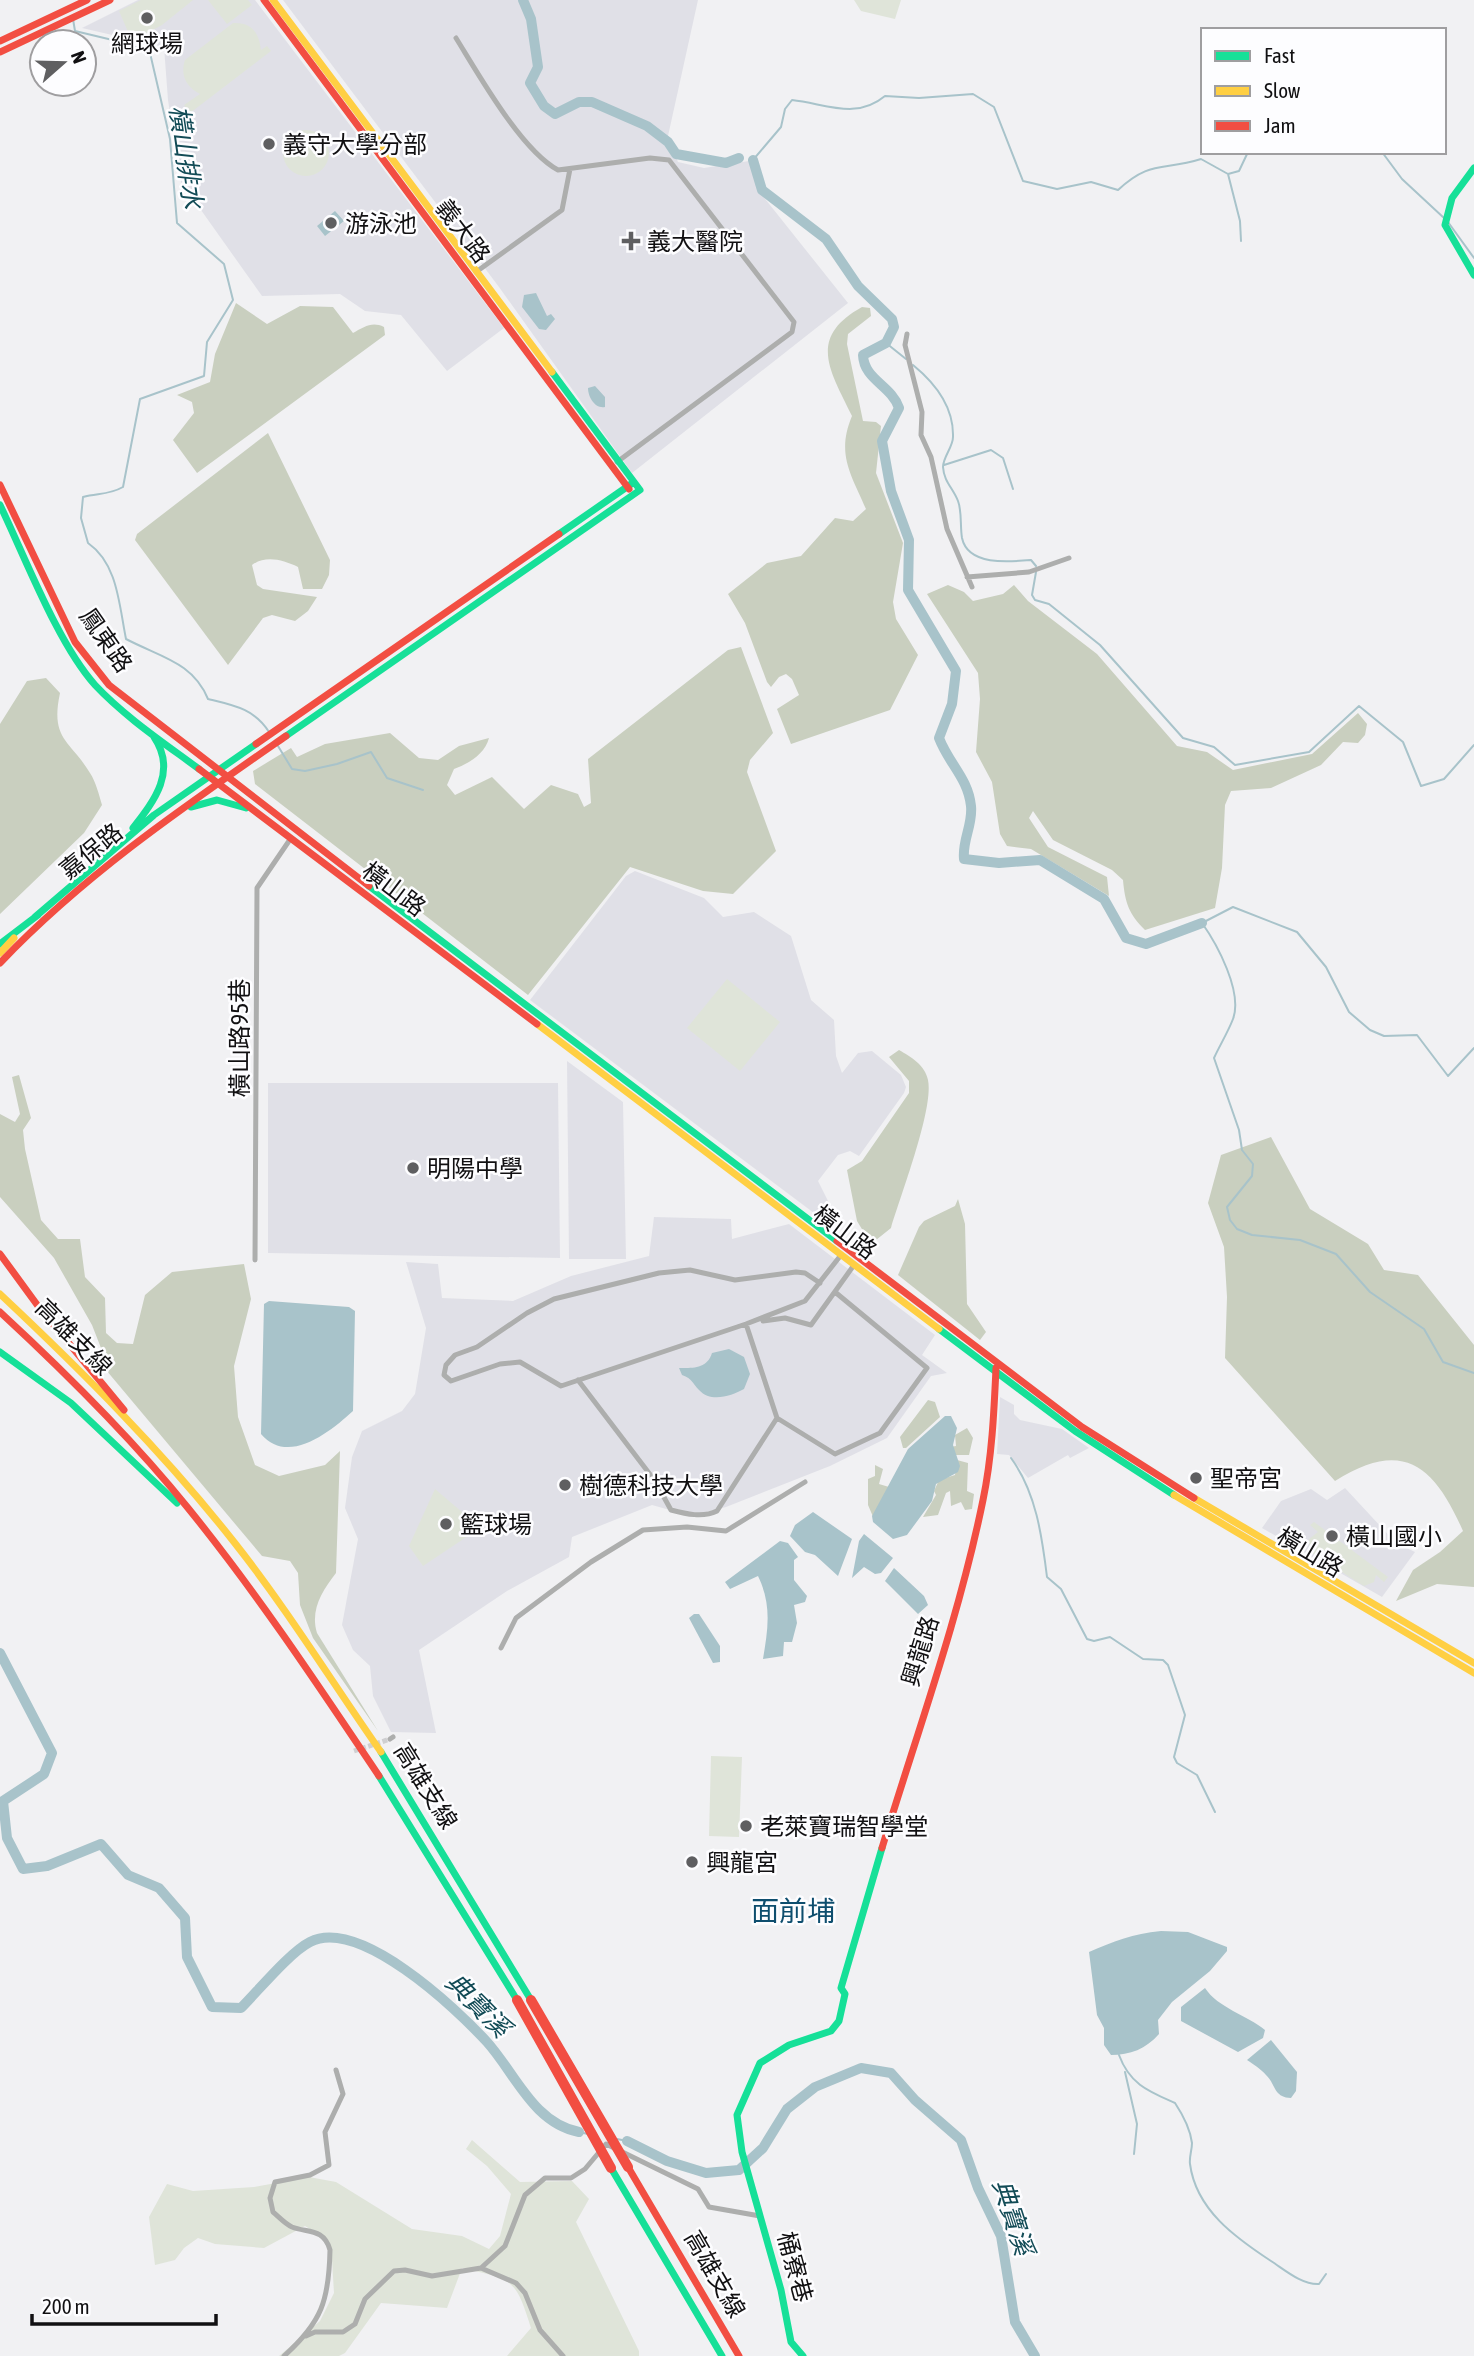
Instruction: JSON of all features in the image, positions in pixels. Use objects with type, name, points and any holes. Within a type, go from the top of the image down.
[{"type":"main road","points":[[0,41],[23,35],[90,4],[110,0]]},
{"type":"main road","name":"義大路","points":[[264,0],[615,464]]},
{"type":"main road","name":"義大路","points":[[214,780],[632,488],[477,272],[272,0]]},
{"type":"main road","points":[[0,52],[23,35]]},
{"type":"main road","points":[[1474,168],[1452,198],[1445,225],[1474,275]]},
{"type":"main road","name":"鳳東路","points":[[0,485],[73,656],[86,673],[138,723],[214,780]]},
{"type":"main road","name":"鳳東路","points":[[0,505],[32,562]]},
{"type":"main road","name":"鳳東路","points":[[48,596],[75,642],[109,685],[224,774]]},
{"type":"main road","points":[[124,839],[158,794],[165,773],[161,746],[138,723]]},
{"type":"main road","name":"橫山路","points":[[224,774],[294,834],[841,1255],[996,1368],[1142,1468],[1474,1663]]},
{"type":"main road","name":"橫山路","points":[[214,780],[260,816],[294,834],[1138,1474],[1474,1673]]},
{"type":"main road","name":"嘉保路","points":[[0,962],[41,920],[214,780]]},
{"type":"main road","name":"嘉保路","points":[[0,953],[37,915],[124,839],[214,780]]},
{"type":"main road","points":[[171,816],[199,803],[217,800],[239,805],[260,816]]},
{"type":"main road","points":[[0,944],[37,915]]},
{"type":"main road","points":[[0,1254],[29,1294]]},
{"type":"main road","points":[[0,1262],[189,1489]]},
{"type":"main road","name":"高雄支線","points":[[0,1294],[50,1341],[189,1489],[234,1543],[384,1758],[531,2000],[739,2356]]},
{"type":"main road","name":"高雄支線","points":[[0,1312],[41,1348],[132,1445],[210,1535],[374,1766],[459,1899],[611,2168],[722,2356]]},
{"type":"main road","points":[[0,1352],[28,1368],[88,1414],[210,1535]]},
{"type":"main road","name":"興龍路","points":[[742,2152],[737,2116],[754,2071],[772,2055],[835,2027],[844,1999],[841,1988],[853,1943],[960,1593],[984,1499],[996,1368]]},
{"type":"main road","name":"桶寮巷","points":[[742,2152],[781,2290],[791,2342],[803,2356]]},
{"type":"street","points":[[456,38],[528,143],[546,163],[558,170],[650,158],[670,160],[795,326],[792,332],[727,383],[615,464]]},
{"type":"street","points":[[465,269],[477,272],[562,210],[570,169]]},
{"type":"street","points":[[907,334],[905,345],[922,412],[921,435],[930,457],[947,529],[972,587]]},
{"type":"street","points":[[967,577],[1029,572],[1069,558]]},
{"type":"street","name":"橫山路95巷","points":[[255,1260],[257,888],[294,834]]},
{"type":"street","points":[[820,1283],[805,1273],[735,1280],[690,1270],[659,1273],[594,1288],[554,1299],[527,1313],[477,1347],[455,1355],[446,1365],[444,1376],[451,1381],[500,1364],[520,1363],[561,1385],[578,1380],[746,1324],[805,1301],[820,1283],[841,1255]]},
{"type":"street","points":[[746,1324],[785,1318],[811,1325],[854,1265]]},
{"type":"street","points":[[746,1324],[777,1418],[835,1454],[880,1433],[927,1368],[835,1292]]},
{"type":"street","points":[[578,1380],[655,1481],[671,1510],[689,1514],[709,1515],[717,1511],[777,1418]]},
{"type":"street","points":[[501,1648],[516,1618],[591,1562],[643,1530],[687,1527],[726,1531],[806,1482]]},
{"type":"street","points":[[284,2356],[306,2336],[320,2314],[329,2290],[330,2250],[329,2244],[313,2230],[293,2228],[273,2212],[270,2198],[275,2182],[310,2175],[329,2165],[325,2132],[344,2094],[336,2070]]},
{"type":"street","points":[[481,2268],[505,2246],[525,2195],[545,2178],[571,2178],[585,2169],[606,2144],[698,2189],[709,2207],[760,2216]]},
{"type":"street","points":[[306,2336],[315,2332],[343,2332],[355,2324],[365,2299],[394,2271],[405,2270],[432,2276],[481,2268],[516,2283],[525,2293],[540,2330],[563,2356]]},
{"type":"shaded area","name":"義守大學分部","points":[[138,0],[255,0],[504,328],[447,371],[401,315],[365,311],[340,294],[262,296],[196,203],[182,188],[168,100],[164,47],[98,32],[98,28],[82,28]]},
{"type":"shaded area","name":"網球場","points":[[141,0],[193,0],[162,25],[132,41],[119,11]]},
{"type":"shaded area","points":[[208,0],[248,0],[252,5],[227,24]]},
{"type":"shaded area","name":"義大醫院","points":[[283,0],[698,0],[668,136],[678,162],[704,168],[749,161],[762,195],[848,303],[632,473],[499,287]]},
{"type":"shaded area","points":[[854,0],[901,0],[895,19],[861,11]]},
{"type":"shaded area","points":[[233,23],[250,27],[258,38],[261,50],[267,46],[271,51],[190,113],[184,105],[200,94],[185,80],[185,60]]},
{"type":"shaded area","points":[[306,130],[322,137],[329,153],[322,169],[306,176],[290,169],[283,153],[290,137]]},
{"type":"shaded area","points":[[635,871],[704,898],[723,917],[754,912],[791,936],[811,1000],[834,1020],[836,1056],[842,1073],[858,1053],[872,1051],[901,1075],[906,1087],[904,1093],[859,1156],[850,1151],[838,1155],[818,1181],[829,1203],[822,1219],[530,1000],[626,876]]},
{"type":"shaded area","points":[[727,979],[780,1022],[740,1071],[687,1028]]},
{"type":"shaded area","points":[[567,1061],[623,1102],[626,1259],[569,1259]]},
{"type":"shaded area","name":"明陽中學","points":[[268,1083],[558,1083],[560,1258],[268,1253]]},
{"type":"shaded area","name":"樹德科技大學","points":[[654,1217],[731,1219],[732,1239],[789,1224],[935,1335],[922,1355],[947,1373],[931,1376],[887,1438],[830,1466],[726,1507],[691,1516],[652,1505],[572,1537],[569,1557],[507,1591],[419,1650],[436,1733],[391,1732],[373,1696],[370,1666],[353,1650],[342,1625],[358,1539],[345,1508],[352,1457],[362,1431],[402,1411],[415,1394],[426,1328],[406,1262],[438,1264],[442,1298],[513,1301],[571,1276],[649,1256]]},
{"type":"shaded area","points":[[1000,1397],[1014,1405],[1014,1414],[1020,1420],[1062,1429],[1089,1448],[1070,1458],[1068,1455],[1028,1478],[1009,1455],[997,1454]]},
{"type":"shaded area","name":"橫山國小","points":[[1345,1488],[1396,1543],[1415,1552],[1382,1597],[1262,1528],[1281,1501],[1311,1489],[1327,1500]]},
{"type":"shaded area","name":"籃球場","points":[[435,1489],[469,1518],[477,1530],[423,1566],[409,1546]]},
{"type":"shaded area","points":[[1314,1522],[1388,1577],[1384,1582],[1376,1575],[1374,1582],[1364,1586],[1310,1552],[1309,1539],[1318,1532],[1310,1525]]},
{"type":"shaded area","points":[[711,1756],[742,1757],[739,1837],[709,1836]]},
{"type":"shaded area","points":[[472,2140],[520,2182],[572,2181],[589,2199],[576,2222],[639,2351],[639,2356],[507,2356],[531,2328],[521,2299],[510,2283],[492,2275],[462,2268],[447,2308],[381,2303],[345,2353],[339,2356],[279,2356],[320,2321],[334,2293],[332,2260],[326,2239],[305,2226],[264,2248],[215,2244],[198,2238],[184,2248],[175,2260],[155,2265],[149,2217],[167,2184],[193,2191],[254,2187],[309,2177],[336,2182],[412,2229],[462,2236],[489,2249],[500,2236],[511,2194],[487,2166],[466,2149]]},
{"type":"green space","points":[[236,303],[267,324],[300,306],[333,307],[353,333],[376,325],[384,327],[385,335],[197,473],[173,440],[194,413],[192,402],[177,395],[210,382],[215,354]]},
{"type":"green space","points":[[862,307],[870,308],[871,316],[848,334],[847,344],[863,421],[876,422],[881,426],[876,473],[903,543],[893,602],[896,619],[918,655],[890,710],[791,744],[777,709],[799,695],[792,679],[786,674],[779,677],[771,687],[767,682],[745,623],[728,594],[767,563],[801,556],[835,518],[853,521],[866,509],[845,453],[847,429],[852,416],[837,385],[828,357],[834,331]]},
{"type":"green space","points":[[268,433],[330,560],[329,575],[322,589],[303,589],[298,567],[275,560],[263,560],[252,565],[257,585],[263,589],[317,597],[308,611],[295,621],[272,615],[263,618],[228,665],[135,540],[137,534]]},
{"type":"green space","points":[[948,585],[964,592],[973,601],[1003,594],[1014,585],[1028,601],[1097,654],[1177,746],[1207,752],[1233,770],[1312,754],[1358,713],[1367,724],[1365,735],[1358,743],[1343,742],[1321,765],[1271,788],[1231,791],[1225,805],[1222,868],[1215,908],[1145,930],[1129,908],[1123,880],[1112,870],[1053,840],[1033,811],[1029,818],[1048,847],[1107,877],[1109,896],[1031,849],[1007,846],[1000,834],[992,782],[976,752],[980,699],[978,673],[927,594]]},
{"type":"green space","points":[[741,647],[773,733],[750,760],[747,772],[776,851],[733,894],[703,891],[630,867],[528,995],[255,784],[253,771],[291,748],[297,757],[325,744],[390,733],[419,758],[438,760],[459,746],[489,738],[484,749],[475,758],[454,769],[447,785],[455,795],[492,777],[524,809],[551,785],[578,794],[584,807],[591,803],[588,759],[728,650]]},
{"type":"green space","points":[[46,678],[60,693],[60,730],[92,777],[102,805],[84,833],[0,914],[0,724],[27,681]]},
{"type":"green space","points":[[899,1050],[924,1070],[929,1093],[915,1153],[891,1228],[876,1240],[868,1239],[857,1221],[847,1170],[862,1161],[909,1093],[909,1081],[889,1057]]},
{"type":"green space","points":[[19,1075],[31,1118],[23,1130],[41,1220],[58,1239],[80,1239],[85,1277],[105,1298],[106,1333],[117,1343],[133,1344],[145,1295],[172,1272],[244,1264],[251,1299],[234,1366],[238,1417],[255,1465],[279,1476],[325,1465],[340,1451],[336,1573],[319,1601],[315,1625],[317,1633],[378,1731],[313,1638],[300,1605],[298,1573],[290,1561],[262,1556],[101,1364],[101,1348],[92,1325],[54,1258],[0,1197],[0,1114],[15,1122],[20,1114],[12,1077]]},
{"type":"green space","points":[[1271,1137],[1310,1209],[1368,1244],[1384,1270],[1418,1275],[1474,1345],[1474,1587],[1437,1584],[1396,1601],[1413,1570],[1440,1552],[1463,1531],[1440,1489],[1428,1475],[1414,1465],[1398,1461],[1380,1461],[1359,1468],[1335,1481],[1225,1358],[1227,1297],[1224,1247],[1208,1203],[1221,1155]]},
{"type":"green space","points":[[958,1199],[965,1224],[967,1304],[986,1332],[980,1340],[898,1275],[919,1227],[924,1221],[955,1206]]},
{"type":"green space","points":[[928,1400],[935,1402],[940,1417],[903,1448],[900,1437]]},
{"type":"green space","points":[[967,1428],[973,1438],[969,1455],[954,1455],[950,1447],[956,1446],[955,1435]]},
{"type":"green space","points":[[957,1460],[968,1463],[967,1491],[974,1494],[972,1509],[965,1510],[961,1502],[951,1506],[950,1491],[946,1493],[938,1515],[923,1517],[936,1495],[934,1491],[939,1480],[955,1475]]},
{"type":"green space","points":[[875,1465],[883,1469],[879,1484],[889,1487],[874,1519],[868,1505],[868,1479],[875,1476]]},
{"type":"water","name":"游泳池","points":[[335,211],[344,221],[325,236],[317,226]]},
{"type":"water","points":[[536,293],[547,316],[551,314],[555,319],[546,330],[539,329],[522,307],[524,295]]},
{"type":"water","points":[[595,386],[605,397],[605,407],[595,404],[589,395],[588,388]]},
{"type":"water","points":[[269,1301],[349,1307],[355,1311],[353,1411],[321,1436],[296,1446],[284,1447],[272,1443],[261,1434],[264,1304]]},
{"type":"water","points":[[729,1349],[744,1357],[750,1374],[744,1389],[727,1396],[709,1396],[682,1375],[679,1368],[703,1365],[712,1353]]},
{"type":"water","points":[[945,1416],[951,1416],[957,1428],[953,1445],[960,1466],[958,1472],[936,1484],[932,1501],[907,1535],[893,1539],[873,1522],[872,1516],[908,1449]]},
{"type":"water","points":[[813,1512],[852,1539],[838,1576],[815,1555],[805,1552],[790,1536],[795,1525]]},
{"type":"water","points":[[864,1534],[893,1558],[881,1573],[875,1574],[864,1567],[852,1578],[859,1541]]},
{"type":"water","points":[[780,1541],[788,1543],[798,1557],[794,1560],[794,1580],[807,1596],[805,1602],[794,1605],[797,1623],[792,1642],[784,1642],[783,1656],[763,1659],[767,1607],[758,1576],[730,1589],[725,1582]]},
{"type":"water","points":[[894,1568],[924,1596],[928,1605],[918,1614],[885,1581]]},
{"type":"water","points":[[699,1614],[720,1646],[720,1662],[713,1663],[689,1618]]},
{"type":"water","points":[[1161,1931],[1188,1932],[1227,1947],[1227,1951],[1210,1971],[1172,2002],[1158,2020],[1159,2034],[1149,2044],[1125,2054],[1111,2055],[1104,2045],[1104,2028],[1097,2015],[1089,1952],[1124,1938]]},
{"type":"water","points":[[1205,1988],[1217,2001],[1265,2030],[1263,2038],[1238,2052],[1181,2021],[1181,2007]]},
{"type":"water","points":[[1271,2040],[1297,2072],[1296,2091],[1291,2098],[1278,2093],[1264,2073],[1247,2060]]},
{"type":"waterway","points":[[523,0],[531,19],[538,67],[530,83],[544,106],[555,114],[579,102],[592,102],[647,126],[668,142],[676,154],[726,163],[739,158]]},
{"type":"waterway","name":"橫山排水","points":[[73,19],[75,31],[125,43],[150,53],[170,139],[177,223],[224,264],[233,300],[207,342],[204,376],[140,399],[123,487],[108,493],[83,497],[81,518],[88,543],[106,562],[116,586],[126,639],[174,662],[194,677],[208,699],[250,713],[269,732]]},
{"type":"waterway","points":[[753,160],[781,127],[785,109],[792,100],[852,109],[874,103],[885,96],[919,98],[973,94],[994,107],[1023,181],[1057,189],[1091,182],[1118,190],[1148,170],[1201,159],[1228,174],[1239,171],[1247,154]]},
{"type":"waterway","points":[[1383,154],[1402,179],[1444,218]]},
{"type":"waterway","points":[[753,160],[762,190],[826,239],[858,286],[892,319],[894,327],[886,343],[863,355],[868,371],[899,408],[882,441],[891,491],[909,540],[908,590],[956,671],[952,704],[939,738],[969,796],[971,813],[964,859],[999,863],[1040,860],[1104,899],[1126,938],[1146,944],[1202,923]]},
{"type":"waterway","points":[[1228,174],[1240,221],[1241,241]]},
{"type":"waterway","points":[[1448,222],[1474,258]]},
{"type":"waterway","points":[[886,343],[906,359]]},
{"type":"waterway","points":[[913,365],[929,379],[942,396],[950,415],[953,441],[943,467],[959,505],[962,538],[966,547],[981,558],[1001,561],[1031,560],[1036,566]]},
{"type":"waterway","points":[[944,465],[991,450],[1003,458],[1013,489]]},
{"type":"waterway","points":[[1036,572],[1032,595],[1035,600],[1049,604],[1100,645],[1183,738],[1214,747],[1235,765],[1309,752],[1359,706],[1403,742],[1421,786],[1444,779],[1474,745]]},
{"type":"waterway","name":"橫山排水","points":[[278,746],[292,769],[305,771],[337,764],[371,752],[387,778],[423,790]]},
{"type":"waterway","points":[[1474,1048],[1448,1076],[1417,1035],[1384,1036],[1370,1030],[1349,1012],[1326,967],[1297,932],[1233,907],[1202,923],[1215,943],[1232,982],[1235,1008],[1233,1019],[1214,1058],[1239,1130],[1242,1150],[1253,1164],[1252,1176],[1227,1207],[1230,1220],[1237,1229],[1252,1235],[1300,1240],[1336,1254],[1370,1292],[1424,1329],[1443,1362],[1474,1373]]},
{"type":"waterway","points":[[1011,1458],[1020,1471],[1032,1500],[1040,1530],[1047,1577],[1061,1589],[1087,1639],[1094,1641],[1110,1637],[1143,1659],[1163,1660],[1168,1665],[1185,1715],[1174,1757],[1177,1763],[1197,1775],[1215,1812]]},
{"type":"waterway","name":"典寶溪","points":[[0,1653],[52,1753],[44,1774],[3,1801],[7,1838],[23,1869],[47,1866],[101,1844],[128,1875],[159,1888],[185,1918],[187,1957],[212,2007],[241,2008],[284,1963],[310,1942],[330,1938],[354,1942],[379,1953],[405,1969],[453,2008],[487,2042],[537,2108],[563,2127],[579,2132]]},
{"type":"waterway","points":[[1119,2055],[1135,2080],[1149,2091],[1175,2103],[1191,2137],[1190,2161],[1194,2180],[1200,2195],[1220,2221],[1244,2243],[1300,2280],[1319,2284],[1326,2274]]},
{"type":"waterway","name":"典寶溪","points":[[627,2141],[667,2161],[706,2173],[739,2170],[763,2148],[787,2109],[815,2087],[861,2068],[891,2073],[915,2100],[961,2140],[978,2188],[1001,2236],[1015,2322],[1035,2356]]},
{"type":"waterway","points":[[1125,2072],[1137,2124],[1134,2154]]},
{"type":"waterway","name":"典寶溪","points":[[579,2132],[588,2134]]},
{"type":"waterway","name":"典寶溪","points":[[617,2139],[627,2141]]},
{"type":"tunnel","points":[[354,1751],[390,1739]]},
{"type":"traffic: fast","points":[[1474,168],[1452,198],[1445,225],[1474,275]]},
{"type":"traffic: fast","points":[[286,736],[640,490],[552,372]]},
{"type":"traffic: fast","points":[[559,534],[634,482]]},
{"type":"traffic: fast","points":[[0,505],[55,624],[81,668],[119,708],[199,769]]},
{"type":"traffic: fast","points":[[133,828],[149,807],[163,773],[164,762],[154,737]]},
{"type":"traffic: fast","points":[[35,917],[154,815],[256,744]]},
{"type":"traffic: fast","points":[[191,807],[217,800],[246,808]]},
{"type":"traffic: fast","points":[[369,886],[837,1241]]},
{"type":"traffic: fast","points":[[0,944],[38,915]]},
{"type":"traffic: fast","points":[[939,1329],[1075,1431],[1174,1495]]},
{"type":"traffic: fast","points":[[0,1352],[71,1403],[177,1503]]},
{"type":"traffic: fast","points":[[381,1752],[531,2000]]},
{"type":"traffic: fast","points":[[379,1776],[517,2000]]},
{"type":"traffic: fast","points":[[803,2356],[791,2342],[781,2290],[742,2152],[737,2115],[760,2063],[789,2045],[831,2031],[839,2021],[845,1994],[841,1988],[882,1848]]},
{"type":"traffic: fast","points":[[611,2168],[722,2356]]},
{"type":"traffic: slow","points":[[273,0],[552,372]]},
{"type":"traffic: slow","points":[[0,953],[14,938]]},
{"type":"traffic: slow","points":[[537,1024],[939,1329]]},
{"type":"traffic: slow","points":[[0,1294],[121,1414],[207,1509],[272,1593],[381,1752]]},
{"type":"traffic: slow","points":[[1174,1495],[1474,1673]]},
{"type":"traffic: slow","points":[[1194,1498],[1474,1663]]},
{"type":"traffic: jam","points":[[0,41],[87,0]]},
{"type":"traffic: jam","points":[[0,52],[110,0]]},
{"type":"traffic: jam","points":[[264,0],[629,489]]},
{"type":"traffic: jam","points":[[0,485],[75,642],[109,685],[369,886]]},
{"type":"traffic: jam","points":[[256,744],[559,534]]},
{"type":"traffic: jam","points":[[0,963],[66,900],[137,842],[286,736]]},
{"type":"traffic: jam","points":[[199,769],[537,1024]]},
{"type":"traffic: jam","points":[[837,1241],[1082,1427],[1194,1498]]},
{"type":"traffic: jam","points":[[0,1254],[38,1306],[124,1410]]},
{"type":"traffic: jam","points":[[0,1312],[97,1406],[188,1508],[263,1606],[379,1776]]},
{"type":"traffic: jam","points":[[882,1848],[950,1632],[973,1544],[989,1467],[996,1368]]},
{"type":"traffic: jam","points":[[517,2000],[611,2168]]},
{"type":"traffic: jam","points":[[531,2000],[628,2167]]},
{"type":"traffic: jam","points":[[628,2167],[739,2356]]},
{"type":"place","name":"網球場","points":[[147,18]]},
{"type":"place","name":"義守大學分部","points":[[269,144]]},
{"type":"place","name":"游泳池","points":[[331,223]]},
{"type":"place","name":"義大醫院","points":[[631,241]]},
{"type":"place","name":"明陽中學","points":[[413,1168]]},
{"type":"place","name":"聖帝宮","points":[[1196,1478]]},
{"type":"place","name":"樹德科技大學","points":[[565,1485]]},
{"type":"place","name":"籃球場","points":[[446,1524]]},
{"type":"place","name":"橫山國小","points":[[1332,1536]]},
{"type":"place","name":"老萊寶瑞智學堂","points":[[746,1826]]},
{"type":"place","name":"興龍宮","points":[[692,1862]]},
{"type":"district","name":"面前埔","points":[[793,1911]]}]
